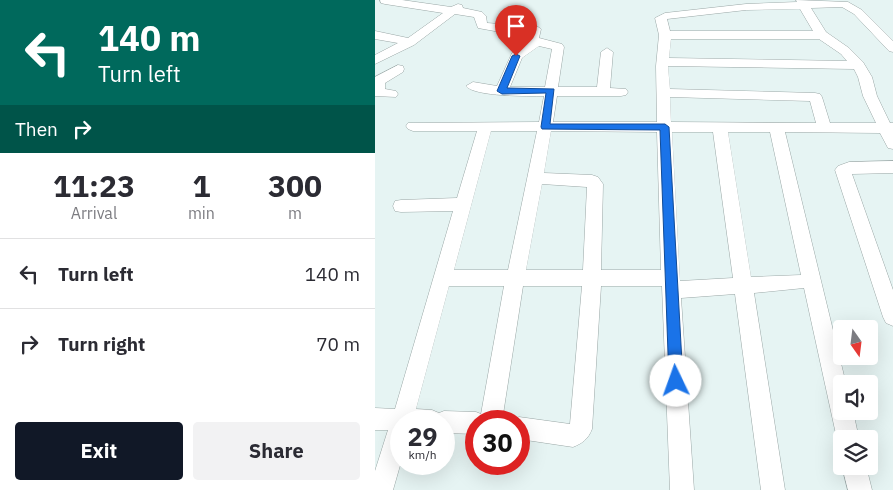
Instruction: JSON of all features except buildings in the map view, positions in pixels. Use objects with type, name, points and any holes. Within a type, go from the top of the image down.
[{"type":"street","points":[[375,8],[385,0],[478,14],[482,26],[489,28],[519,25],[524,11]]},
{"type":"street","points":[[375,60],[410,42],[465,0]]},
{"type":"street","points":[[803,2],[822,35],[845,51],[865,77],[870,96],[889,129],[893,144]]},
{"type":"street","points":[[682,490],[670,284],[663,62],[665,36],[661,18],[665,16],[803,2],[844,2],[857,12],[893,48]]},
{"type":"street","points":[[375,35],[410,42]]},
{"type":"street","points":[[493,410],[558,46],[536,35],[516,56],[502,91]]},
{"type":"street","points":[[665,36],[822,35]]},
{"type":"street","points":[[603,92],[607,52]]},
{"type":"street","points":[[663,62],[857,65]]},
{"type":"street","points":[[391,94],[379,93],[377,83],[398,69]]},
{"type":"street","points":[[473,86],[502,91],[621,92]]},
{"type":"street","points":[[665,93],[815,97],[825,128]]},
{"type":"street","points":[[413,126],[889,129]]},
{"type":"street","points":[[405,410],[485,127]]},
{"type":"street","points":[[720,127],[745,285],[773,490]]},
{"type":"street","points":[[776,127],[833,375]]},
{"type":"street","points":[[893,167],[849,168],[843,170],[893,317]]},
{"type":"street","points":[[530,430],[573,436],[581,430],[592,278],[595,184],[592,180],[535,178]]},
{"type":"street","points":[[401,206],[464,204]]},
{"type":"street","points":[[443,278],[592,278],[670,284],[745,285],[799,282]]},
{"type":"street","points":[[375,419],[390,421]]},
{"type":"street","points":[[381,490],[390,461]]},
{"type":"street","points":[[856,475],[860,490]]},
{"type":"route","points":[[516,56],[502,91],[551,91],[545,127],[665,127],[676,381]]}]
